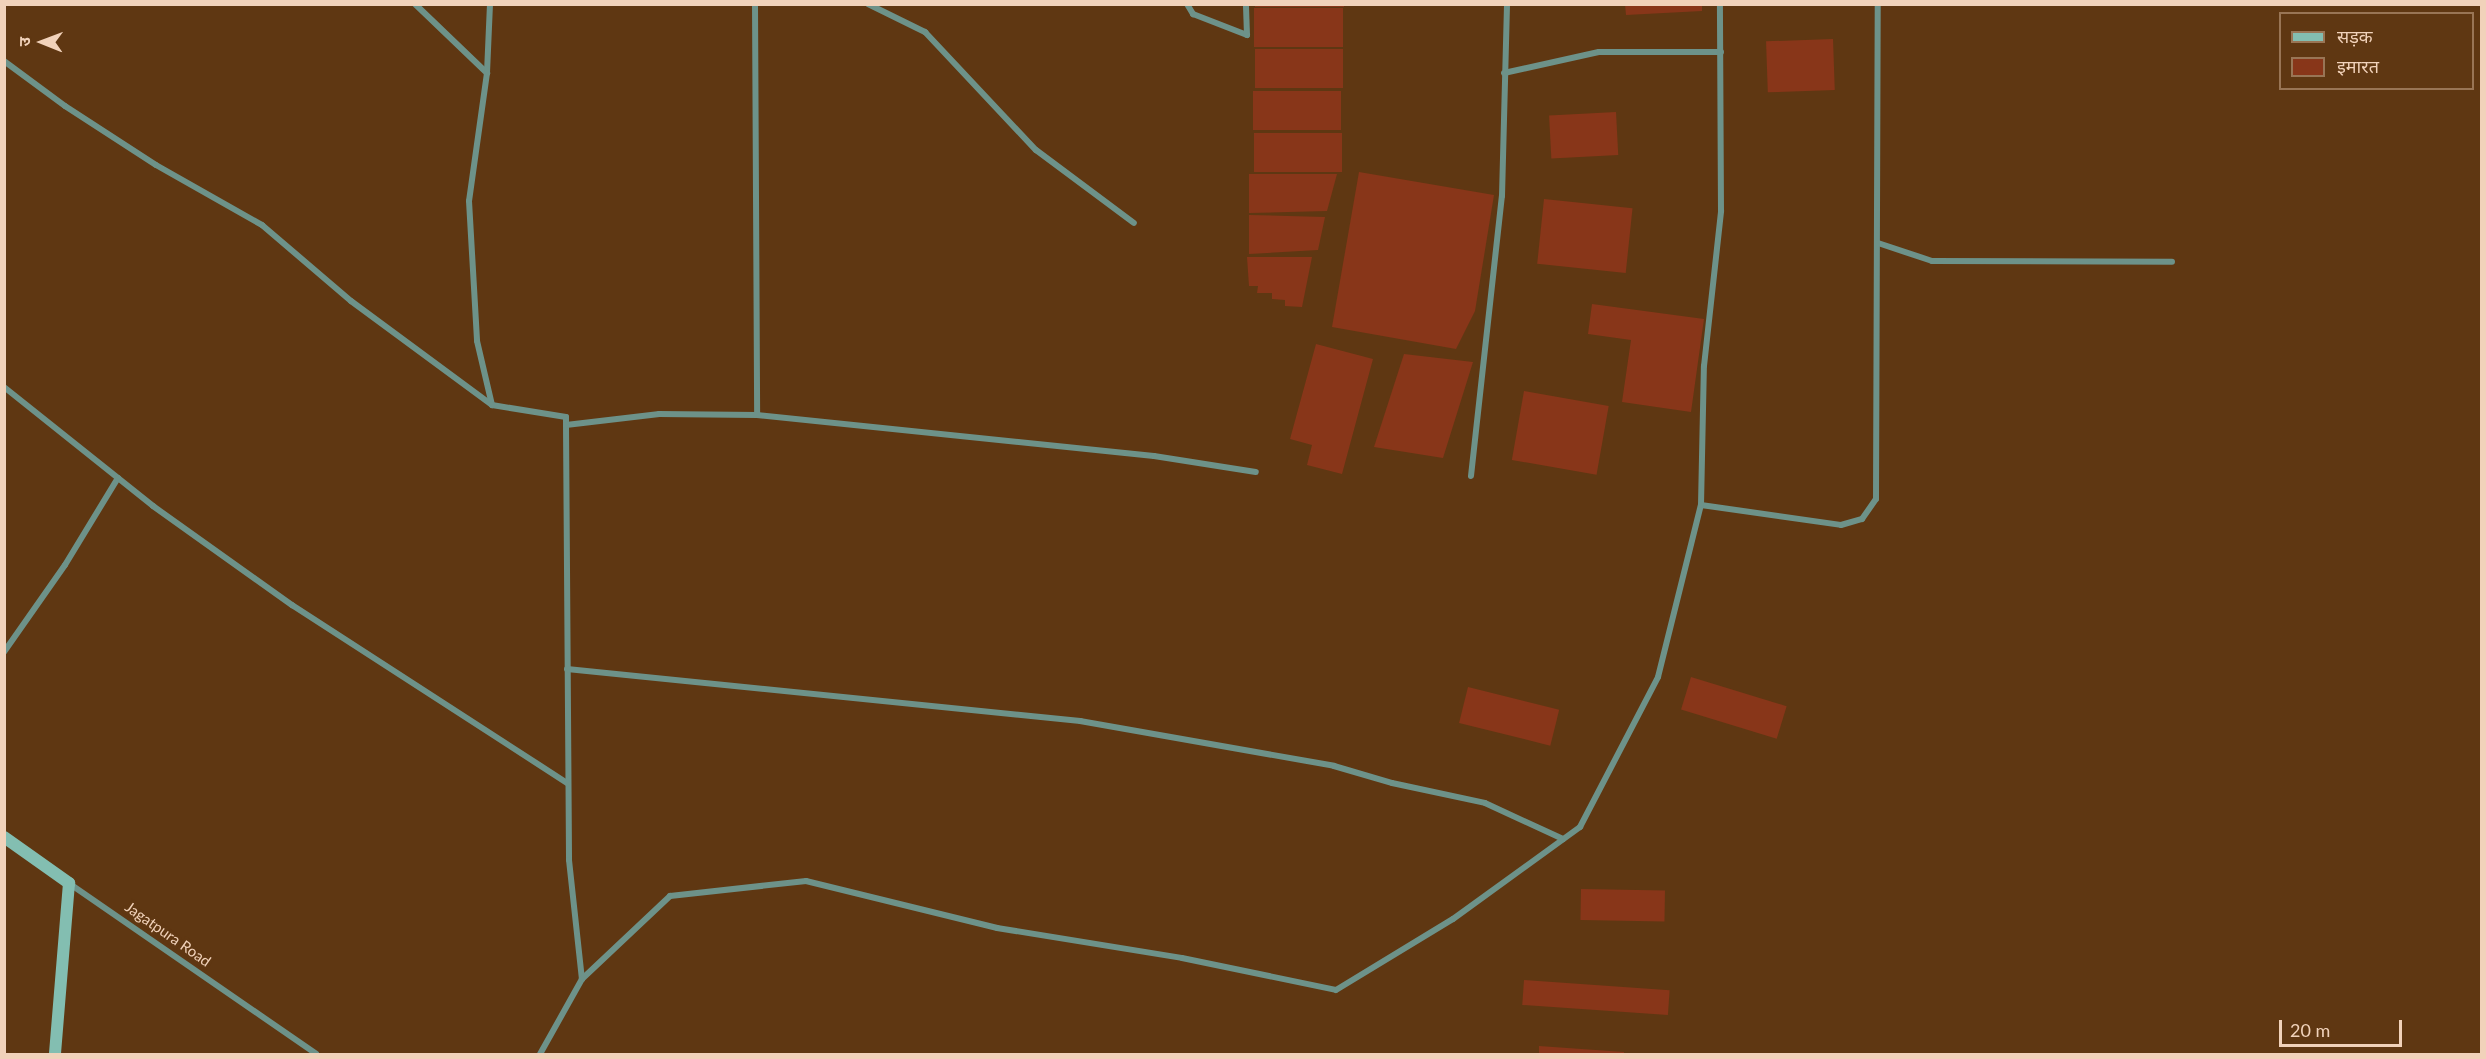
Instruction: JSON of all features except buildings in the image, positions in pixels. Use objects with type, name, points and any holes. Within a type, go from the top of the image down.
[{"type":"street","points":[[415,4],[487,73]]},
{"type":"street","points":[[490,4],[487,73],[469,201],[477,341],[492,405]]},
{"type":"street","points":[[755,4],[757,415]]},
{"type":"street","points":[[868,4],[925,32],[1036,150],[1134,223]]},
{"type":"street","points":[[1187,4],[1193,14],[1246,35],[1246,4]]},
{"type":"street","points":[[1471,477],[1502,195],[1507,4]]},
{"type":"street","points":[[540,1054],[582,979],[670,896],[806,881],[997,928],[1182,958],[1336,990],[1453,919],[1580,827],[1658,677],[1701,506],[1704,366],[1721,211],[1720,4]]},
{"type":"street","points":[[1701,506],[1841,525],[1862,519],[1875,499],[1878,456],[1878,4]]},
{"type":"street","points":[[1504,73],[1599,52],[1721,52]]},
{"type":"street","points":[[4,61],[65,106],[156,165],[262,225],[351,301],[492,405],[566,417],[569,860],[582,979]]},
{"type":"street","points":[[1878,243],[1932,261],[2172,262]]},
{"type":"street","points":[[4,387],[118,478],[292,605],[567,783]]},
{"type":"street","points":[[566,425],[659,414],[757,415],[1154,456],[1256,472]]},
{"type":"street","points":[[4,652],[65,565],[118,478]]},
{"type":"street","points":[[567,669],[1080,721],[1334,766],[1392,783],[1485,803],[1563,839]]},
{"type":"street","name":"Jagatpura Road","points":[[4,837],[316,1054]]},
{"type":"street","points":[[55,1054],[69,883]]}]
